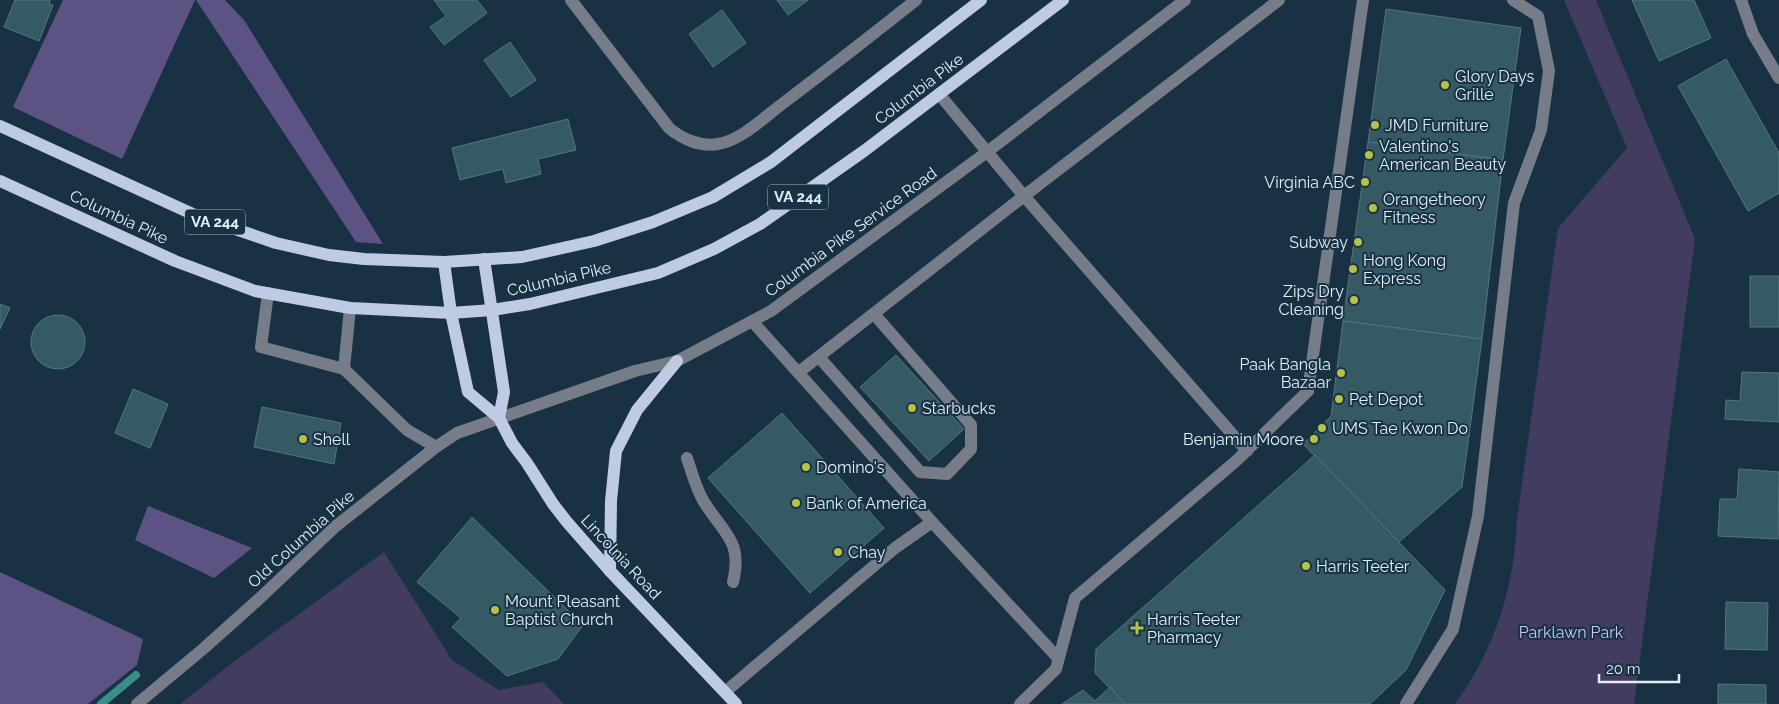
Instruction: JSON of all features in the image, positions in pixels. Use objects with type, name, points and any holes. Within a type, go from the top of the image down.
[{"type":"main road","name":"Columbia Pike","points":[[0,126],[197,216],[276,243],[329,255],[364,259],[444,262],[522,257],[594,241],[653,222],[713,197],[771,162],[981,0]]},
{"type":"main road","name":"Columbia Pike","points":[[0,181],[175,261],[246,288],[268,294],[350,308],[451,313],[492,310],[530,304],[658,273],[714,249],[768,218],[864,151],[1063,0]]},
{"type":"main road","points":[[484,259],[504,392],[498,418]]},
{"type":"main road","name":"Lincolnia Road","points":[[444,262],[451,313],[468,392],[498,418],[512,444],[527,463],[553,504],[610,571],[736,704]]},
{"type":"main road","points":[[610,571],[611,501],[616,451],[636,410],[677,361]]},
{"type":"street","points":[[571,0],[669,128],[679,136],[698,144],[717,144],[736,138],[916,0]]},
{"type":"street","name":"Columbia Pike Service Road","points":[[498,418],[635,371],[677,361],[771,311],[987,152],[1184,0]]},
{"type":"street","points":[[799,372],[1279,0]]},
{"type":"street","points":[[1020,704],[1056,669],[1075,598],[1247,451],[1308,390],[1363,0]]},
{"type":"street","points":[[1406,704],[1454,629],[1478,516],[1514,203],[1541,130],[1549,71],[1542,34],[1538,16],[1513,0]]},
{"type":"street","points":[[1741,0],[1753,34],[1779,78]]},
{"type":"street","points":[[939,94],[1024,196],[1247,451]]},
{"type":"street","points":[[268,294],[260,347],[344,369],[407,430],[436,446]]},
{"type":"street","points":[[344,369],[350,308]]},
{"type":"street","points":[[819,357],[920,472],[947,474],[971,449],[971,424],[874,314]]},
{"type":"street","points":[[752,321],[932,522],[1058,658]]},
{"type":"street","name":"Old Columbia Pike","points":[[137,704],[253,605],[336,526],[436,446],[457,433],[498,418]]},
{"type":"street","points":[[687,458],[703,501],[733,544],[737,556],[734,582]]},
{"type":"street","points":[[725,692],[895,548],[932,522]]},
{"type":"green space","name":"Parklawn Park","points":[[1564,0],[1596,0],[1695,239],[1634,704],[1455,704],[1481,662],[1492,639],[1507,592],[1512,568],[1517,518],[1558,228],[1627,148]]},
{"type":"green space","points":[[384,552],[452,660],[499,690],[543,682],[564,704],[180,704],[236,660]]},
{"type":"shaded area","points":[[63,0],[195,0],[122,159],[13,107]]},
{"type":"shaded area","points":[[196,0],[225,0],[244,20],[383,244],[356,242]]},
{"type":"shaded area","points":[[148,506],[252,548],[214,578],[135,540]]},
{"type":"shaded area","points":[[0,572],[143,639],[137,665],[88,704],[0,704]]},
{"type":"building","points":[[15,0],[50,0],[49,4],[53,5],[39,41],[4,27]]},
{"type":"building","points":[[434,0],[477,0],[487,13],[444,45],[430,27],[446,16]]},
{"type":"building","points":[[777,0],[808,0],[788,15]]},
{"type":"building","points":[[1632,0],[1694,0],[1711,38],[1659,61]]},
{"type":"building","name":"Glory Days Grille","points":[[1386,9],[1521,28],[1503,160],[1368,142]]},
{"type":"building","points":[[722,10],[746,43],[713,67],[689,34]]},
{"type":"building","points":[[510,42],[536,80],[511,97],[484,60]]},
{"type":"building","points":[[1726,59],[1779,153],[1779,193],[1748,211],[1678,86]]},
{"type":"building","points":[[568,119],[576,150],[538,159],[541,174],[506,183],[503,169],[460,180],[452,148]]},
{"type":"building","points":[[1368,142],[1503,160],[1482,339],[1343,321]]},
{"type":"building","points":[[1750,276],[1779,276],[1779,327],[1750,327]]},
{"type":"building","points":[[0,304],[10,308],[0,329]]},
{"type":"building","points":[[58,315],[68,317],[77,323],[83,332],[85,342],[83,352],[77,361],[68,367],[58,369],[48,367],[39,361],[33,352],[31,342],[33,332],[39,323],[48,317]]},
{"type":"building","points":[[1343,321],[1482,339],[1462,487],[1399,542],[1303,444],[1331,416]]},
{"type":"building","name":"Starbucks","points":[[896,355],[964,429],[929,461],[860,387]]},
{"type":"building","points":[[1742,372],[1779,373],[1779,422],[1725,419],[1726,400],[1740,401]]},
{"type":"building","points":[[133,389],[168,404],[150,448],[115,433]]},
{"type":"building","points":[[262,407],[341,423],[334,464],[254,447]]},
{"type":"building","name":"Bank of America","points":[[782,413],[884,528],[810,593],[708,478]]},
{"type":"building","name":"Harris Teeter","points":[[1315,455],[1445,590],[1406,670],[1370,704],[1125,704],[1095,673],[1096,649]]},
{"type":"building","points":[[1739,469],[1779,472],[1778,539],[1718,536],[1720,499],[1737,499]]},
{"type":"building","points":[[472,517],[583,625],[558,659],[507,676],[452,627],[461,618],[417,582]]},
{"type":"building","points":[[1726,602],[1768,603],[1767,650],[1725,649]]},
{"type":"building","points":[[1718,684],[1766,685],[1766,704],[1718,704]]},
{"type":"building","points":[[1110,687],[1125,704],[1062,704],[1083,690],[1095,701]]},
{"type":"waterway","points":[[101,704],[136,675]]},
{"type":"place","name":"Glory Days Grille","points":[[1445,85]]},
{"type":"place","name":"JMD Furniture","points":[[1375,125]]},
{"type":"place","name":"Valentino's American Beauty","points":[[1369,155]]},
{"type":"place","name":"Virginia ABC","points":[[1365,182]]},
{"type":"place","name":"Orangetheory Fitness","points":[[1373,208]]},
{"type":"place","name":"Subway","points":[[1358,242]]},
{"type":"place","name":"Hong Kong Express","points":[[1353,269]]},
{"type":"place","name":"Zips Dry Cleaning","points":[[1354,300]]},
{"type":"place","name":"Paak Bangla Bazaar","points":[[1341,373]]},
{"type":"place","name":"Pet Depot","points":[[1339,399]]},
{"type":"place","name":"Starbucks","points":[[912,408]]},
{"type":"place","name":"UMS Tae Kwon Do","points":[[1322,428]]},
{"type":"place","name":"Shell","points":[[303,439]]},
{"type":"place","name":"Benjamin Moore","points":[[1314,439]]},
{"type":"place","name":"Domino's","points":[[806,467]]},
{"type":"place","name":"Bank of America","points":[[796,503]]},
{"type":"place","name":"Chay","points":[[838,552]]},
{"type":"place","name":"Harris Teeter","points":[[1306,566]]},
{"type":"place","name":"Mount Pleasant Baptist Church","points":[[495,610]]},
{"type":"place","name":"Harris Teeter Pharmacy","points":[[1137,628]]}]
